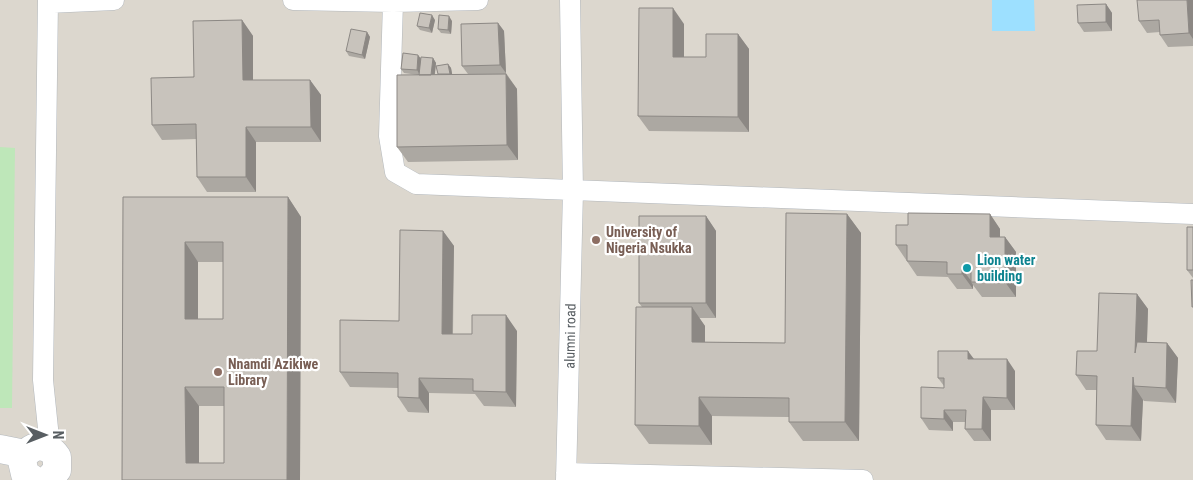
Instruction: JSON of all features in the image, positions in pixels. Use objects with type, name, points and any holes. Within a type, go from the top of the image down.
[{"type":"street","points":[[32,468],[49,438],[43,380],[48,1],[114,0]]},
{"type":"street","points":[[293,0],[393,2],[478,0]]},
{"type":"street","name":"alumni road","points":[[566,477],[573,191],[570,0]]},
{"type":"street","points":[[393,2],[389,136],[395,172],[416,184],[573,191],[768,196],[1034,210],[1193,214]]},
{"type":"street","points":[[566,477],[863,480]]},
{"type":"shaded area","name":"University of Nigeria Nsukka","points":[[0,0],[1193,0],[1193,480],[0,480]]},
{"type":"green space","points":[[0,147],[15,148],[12,408],[0,408]]},
{"type":"water","points":[[992,0],[1034,0],[1035,31],[992,31]]},
{"type":"building","points":[[1137,0],[1187,0],[1189,33],[1160,35],[1159,20],[1139,21]]},
{"type":"building","points":[[1106,4],[1106,22],[1078,23],[1077,5]]},
{"type":"building","points":[[639,8],[673,8],[673,57],[706,57],[706,34],[738,34],[738,117],[638,116]]},
{"type":"building","points":[[420,13],[432,15],[429,28],[417,26]]},
{"type":"building","points":[[439,15],[449,16],[448,30],[438,29]]},
{"type":"building","points":[[242,20],[243,80],[310,80],[311,127],[246,127],[246,177],[197,177],[196,124],[152,125],[151,78],[194,77],[193,21]]},
{"type":"building","points":[[498,23],[500,65],[462,66],[461,24]]},
{"type":"building","points":[[351,29],[367,32],[362,55],[346,51]]},
{"type":"building","points":[[403,53],[418,55],[417,70],[401,69]]},
{"type":"building","points":[[421,57],[433,58],[431,75],[419,75]]},
{"type":"building","points":[[448,64],[450,74],[438,74],[436,66]]},
{"type":"building","points":[[506,74],[507,145],[397,147],[397,75]]},
{"type":"building","name":"Nnamdi Azikiwe Library","points":[[123,197],[288,197],[287,480],[122,480]],"holes":[[[185,242],[223,242],[223,319],[185,319]],[[185,387],[224,387],[224,463],[186,463]]]},
{"type":"building","points":[[786,213],[847,214],[845,422],[789,422],[789,398],[699,397],[699,426],[635,425],[636,307],[692,307],[692,342],[785,343]]},
{"type":"building","name":"Lion water building","points":[[908,213],[990,214],[990,237],[1005,237],[1005,282],[971,282],[971,269],[962,269],[962,274],[947,274],[947,262],[907,261],[907,245],[896,245],[896,225],[908,225]]},
{"type":"building","points":[[639,216],[706,216],[706,303],[639,303]]},
{"type":"building","points":[[1187,227],[1193,227],[1193,270],[1187,270]]},
{"type":"building","points":[[400,230],[443,231],[442,334],[472,334],[472,315],[506,315],[506,392],[473,391],[473,379],[419,378],[419,398],[398,397],[398,373],[340,372],[340,320],[399,321]]},
{"type":"building","points":[[1191,280],[1193,280],[1193,307],[1192,307]]},
{"type":"building","points":[[1099,293],[1137,294],[1135,353],[1137,342],[1167,343],[1166,388],[1134,386],[1133,377],[1131,426],[1096,425],[1097,376],[1076,375],[1077,351],[1097,351]]},
{"type":"building","points":[[938,351],[968,351],[968,359],[1007,359],[1007,398],[983,397],[982,429],[965,429],[966,410],[944,410],[944,419],[921,418],[921,387],[944,388],[944,378],[938,378]]},
{"type":"place","name":"University of Nigeria Nsukka","points":[[596,240]]},
{"type":"place","name":"Lion water building","points":[[967,268]]},
{"type":"place","name":"Nnamdi Azikiwe Library","points":[[218,372]]}]
